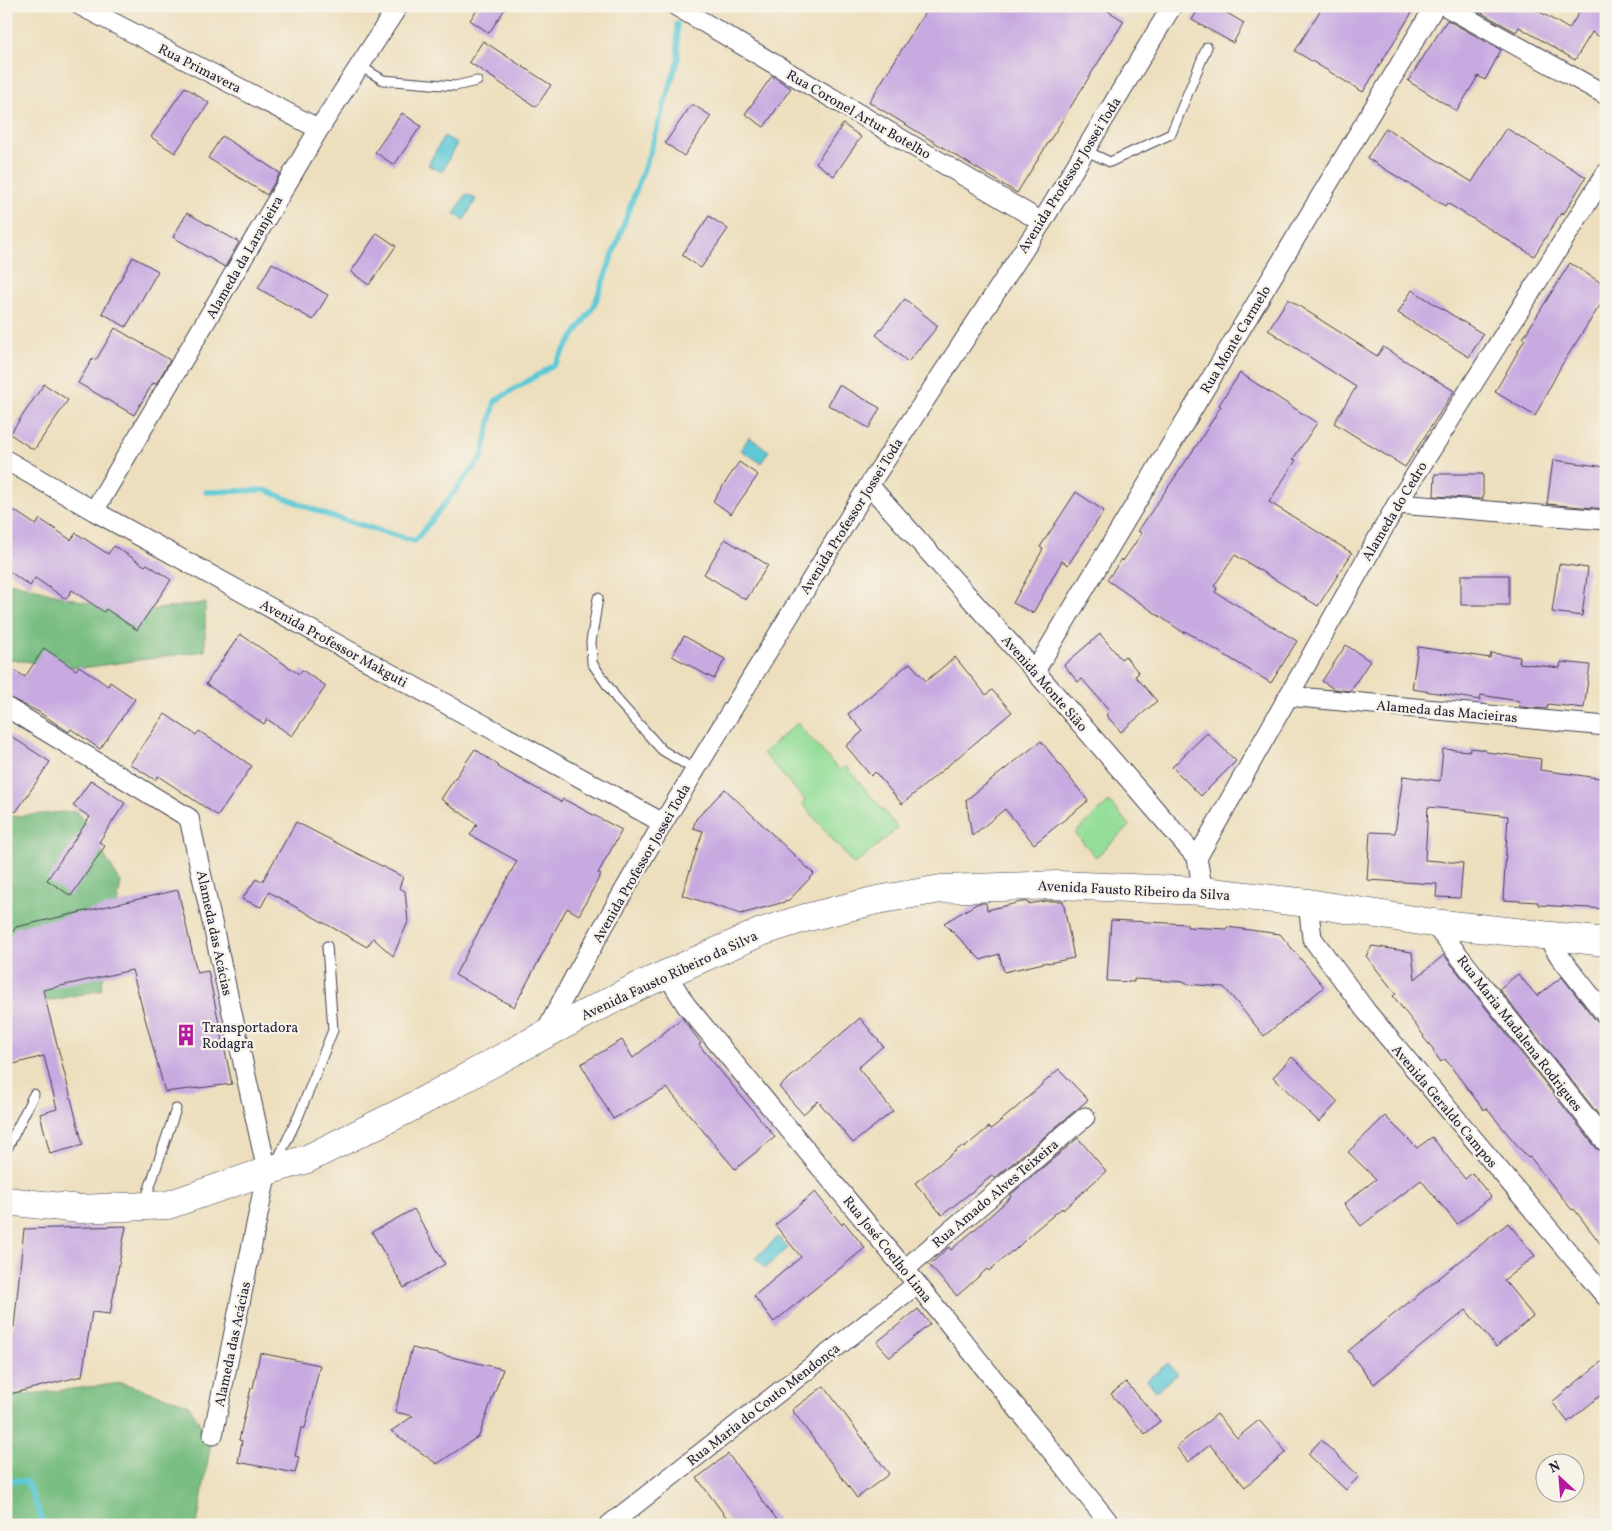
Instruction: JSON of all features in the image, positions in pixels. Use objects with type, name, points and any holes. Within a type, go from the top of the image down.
[{"type":"main road","name":"Avenida Fausto Ribeiro da Silva","points":[[6,1201],[80,1209],[168,1205],[307,1159],[666,973],[761,932],[805,918],[878,900],[941,889],[1058,885],[1203,891],[1308,903],[1433,923],[1606,942]]},
{"type":"street","name":"Rua Primavera","points":[[80,6],[319,129]]},
{"type":"street","name":"Alameda da Laranjeira","points":[[94,511],[319,129],[398,6]]},
{"type":"street","name":"Rua Coronel Artur Botelho","points":[[676,6],[1042,222]]},
{"type":"street","name":"Avenida Professor Jossei Toda","points":[[544,1035],[575,976],[695,770],[869,485],[1042,222],[1172,6]]},
{"type":"street","name":"Rua Monte Carmelo","points":[[1035,671],[1435,6]]},
{"type":"street","points":[[1445,6],[1606,95]]},
{"type":"street","name":"Alameda do Cedro","points":[[1197,858],[1397,504],[1606,173]]},
{"type":"street","name":"Avenida Professor Makguti","points":[[6,460],[94,511],[663,823]]},
{"type":"street","name":"Avenida Monte Sião","points":[[869,485],[1035,671],[1197,858]]},
{"type":"street","points":[[1397,504],[1606,520]]},
{"type":"street","name":"Alameda das Macieiras","points":[[1288,696],[1606,726]]},
{"type":"street","name":"Alameda das Acácias","points":[[6,707],[189,818],[270,1170],[213,1434]]},
{"type":"street","points":[[1197,858],[1203,891]]},
{"type":"street","name":"Avenida Geraldo Campos","points":[[1308,903],[1312,938],[1366,1011],[1606,1297]]},
{"type":"street","name":"Rua Maria Madalena Rodrigues","points":[[1433,923],[1606,1142]]},
{"type":"street","points":[[1546,935],[1560,957],[1606,1015]]},
{"type":"street","name":"Rua José Coelho Lima","points":[[666,973],[686,1005],[905,1269],[1111,1525]]},
{"type":"street","name":"Rua Amado Alves Teixeira","points":[[905,1269],[1085,1117]]},
{"type":"street","name":"Rua Maria do Couto Mendonça","points":[[609,1525],[917,1284]]},
{"type":"lane","points":[[1084,150],[1110,162],[1171,134],[1207,47]]},
{"type":"lane","points":[[360,66],[383,80],[455,86],[476,81]]},
{"type":"lane","points":[[598,598],[591,642],[592,663],[618,702],[662,750],[695,770]]},
{"type":"lane","points":[[270,1170],[299,1115],[333,1030],[327,946]]},
{"type":"lane","points":[[6,1150],[34,1094]]},
{"type":"lane","points":[[144,1206],[176,1109]]},
{"type":"green space","points":[[6,581],[126,613],[205,603],[205,651],[82,668],[6,659]]},
{"type":"green space","points":[[797,723],[839,770],[846,766],[898,828],[854,865],[802,803],[805,800],[763,753]]},
{"type":"green space","points":[[1109,802],[1130,825],[1096,857],[1075,833]]},
{"type":"green space","points":[[77,811],[121,883],[101,990],[6,1010],[6,817]]},
{"type":"green space","points":[[122,1383],[188,1404],[211,1442],[197,1525],[10,1525],[6,1514],[6,1397]]},
{"type":"water","points":[[444,136],[457,143],[442,172],[428,165]]},
{"type":"water","points":[[466,194],[476,199],[464,220],[454,214]]},
{"type":"water","points":[[749,437],[769,451],[761,463],[741,450]]},
{"type":"water","points":[[778,1237],[788,1248],[765,1268],[755,1258]]},
{"type":"water","points":[[1168,1363],[1178,1374],[1156,1391],[1147,1380]]},
{"type":"building","points":[[480,6],[507,6],[489,33],[470,20]]},
{"type":"building","points":[[929,6],[1100,6],[1124,21],[1017,193],[869,102]]},
{"type":"building","points":[[1200,6],[1215,6],[1244,23],[1233,43],[1192,20]]},
{"type":"building","points":[[1323,6],[1416,6],[1363,92],[1295,51]]},
{"type":"building","points":[[1469,6],[1530,6],[1569,29],[1583,6],[1606,6],[1606,41],[1592,32],[1575,60],[1519,27],[1516,32]]},
{"type":"building","points":[[1447,20],[1501,50],[1485,80],[1478,76],[1457,111],[1408,81]]},
{"type":"building","points":[[483,41],[551,85],[536,107],[469,62]]},
{"type":"building","points":[[772,76],[791,88],[764,127],[745,114]]},
{"type":"building","points":[[185,87],[209,103],[175,153],[151,137]]},
{"type":"building","points":[[692,104],[711,116],[684,156],[665,143]]},
{"type":"building","points":[[402,113],[421,126],[394,165],[375,152]]},
{"type":"building","points":[[843,124],[861,137],[834,176],[816,163]]},
{"type":"building","points":[[1386,128],[1472,182],[1506,128],[1586,177],[1563,215],[1561,213],[1534,256],[1447,203],[1445,206],[1367,158]]},
{"type":"building","points":[[222,136],[280,173],[267,195],[208,158]]},
{"type":"building","points":[[187,213],[239,242],[225,267],[173,237]]},
{"type":"building","points":[[709,216],[728,229],[701,268],[682,255]]},
{"type":"building","points":[[377,233],[396,246],[369,285],[351,272]]},
{"type":"building","points":[[133,257],[158,271],[126,327],[102,313]]},
{"type":"building","points":[[272,263],[328,295],[313,320],[258,288]]},
{"type":"building","points":[[1570,263],[1606,286],[1606,296],[1561,366],[1535,416],[1495,392],[1525,339],[1523,338]]},
{"type":"building","points":[[1412,290],[1483,334],[1469,357],[1398,313]]},
{"type":"building","points":[[905,299],[938,326],[908,362],[876,335]]},
{"type":"building","points":[[1288,299],[1377,356],[1383,347],[1454,391],[1405,467],[1334,423],[1356,387],[1268,330]]},
{"type":"building","points":[[115,328],[170,360],[156,384],[153,383],[134,415],[78,383],[93,358],[96,360]]},
{"type":"building","points":[[1240,373],[1317,423],[1293,459],[1296,460],[1269,502],[1352,553],[1318,606],[1235,555],[1214,586],[1217,588],[1215,592],[1297,641],[1271,683],[1185,631],[1184,633],[1107,580],[1142,533],[1138,531],[1199,442],[1221,406],[1219,405]]},
{"type":"building","points":[[44,384],[68,400],[34,450],[10,434]]},
{"type":"building","points":[[839,385],[880,408],[869,428],[828,405]]},
{"type":"building","points":[[1553,460],[1606,467],[1606,509],[1547,504]]},
{"type":"building","points":[[739,462],[758,475],[731,514],[713,501]]},
{"type":"building","points":[[1435,474],[1483,474],[1483,499],[1434,496]]},
{"type":"building","points":[[1076,492],[1104,511],[1068,565],[1062,561],[1033,613],[1013,603],[1043,549],[1040,547]]},
{"type":"building","points":[[6,505],[36,525],[40,519],[71,540],[76,533],[108,554],[114,546],[171,580],[137,630],[106,609],[104,612],[72,590],[66,599],[35,578],[30,586],[6,569]]},
{"type":"building","points":[[725,539],[768,565],[746,600],[704,574]]},
{"type":"building","points":[[1559,564],[1588,568],[1582,616],[1552,612]]},
{"type":"building","points":[[1461,575],[1509,575],[1509,605],[1461,605]]},
{"type":"building","points":[[240,634],[299,674],[302,670],[326,686],[292,736],[267,719],[264,724],[206,684]]},
{"type":"building","points":[[1100,634],[1121,659],[1125,656],[1139,673],[1135,676],[1157,701],[1121,732],[1106,715],[1110,711],[1082,679],[1078,682],[1064,665]]},
{"type":"building","points":[[684,636],[725,659],[714,679],[672,656]]},
{"type":"building","points":[[1346,645],[1370,661],[1350,691],[1334,689],[1322,681]]},
{"type":"building","points":[[1418,647],[1490,658],[1491,653],[1520,657],[1519,663],[1560,668],[1561,662],[1590,665],[1584,708],[1548,704],[1547,709],[1520,707],[1519,701],[1481,695],[1480,700],[1412,689]]},
{"type":"building","points":[[44,648],[76,670],[79,666],[108,686],[110,682],[135,699],[100,749],[71,729],[69,732],[37,711],[6,696],[6,665],[25,677]]},
{"type":"building","points":[[955,657],[986,695],[992,690],[1012,712],[902,804],[875,772],[871,776],[846,746],[863,731],[848,714],[910,663],[926,681]]},
{"type":"building","points":[[165,714],[196,735],[199,731],[252,766],[218,816],[158,776],[155,780],[130,764]]},
{"type":"building","points":[[6,733],[50,762],[16,812],[6,806]]},
{"type":"building","points":[[1207,733],[1236,761],[1201,796],[1172,767]]},
{"type":"building","points":[[1041,741],[1088,801],[1034,844],[1005,809],[972,836],[966,800]]},
{"type":"building","points":[[1470,748],[1486,750],[1486,752],[1541,759],[1540,770],[1606,779],[1606,909],[1538,905],[1538,902],[1503,900],[1508,816],[1460,810],[1428,807],[1425,860],[1463,863],[1460,898],[1436,897],[1437,884],[1367,880],[1370,832],[1395,833],[1403,776],[1440,781],[1443,749],[1470,751]]},
{"type":"building","points":[[475,749],[498,767],[561,802],[563,799],[622,830],[598,873],[601,874],[579,915],[567,908],[514,1007],[455,975],[517,861],[470,835],[477,824],[441,799]]},
{"type":"building","points":[[91,780],[125,803],[99,842],[105,846],[71,896],[47,880],[90,817],[73,806]]},
{"type":"building","points":[[725,789],[814,874],[788,901],[741,914],[682,895],[703,831],[693,828],[696,819]]},
{"type":"building","points":[[296,822],[403,877],[399,888],[405,891],[408,922],[393,956],[373,938],[367,947],[269,892],[261,907],[242,899],[256,879],[262,882]]},
{"type":"building","points":[[178,890],[197,973],[208,971],[232,1084],[165,1092],[132,970],[43,990],[83,1145],[50,1154],[40,1114],[57,1109],[44,1056],[6,1066],[6,942],[16,927]]},
{"type":"building","points":[[1063,901],[1074,958],[1004,972],[999,954],[981,960],[944,923],[978,903],[986,903],[987,910],[1021,902],[1028,902],[1028,904]]},
{"type":"building","points":[[1111,920],[1187,924],[1187,927],[1227,929],[1227,927],[1280,934],[1324,987],[1264,1036],[1224,987],[1186,984],[1186,982],[1134,979],[1134,982],[1107,981]]},
{"type":"building","points":[[1372,946],[1412,952],[1415,979],[1444,955],[1597,1149],[1606,1153],[1606,1251],[1574,1209],[1572,1210],[1530,1157],[1528,1158],[1486,1108],[1484,1110],[1445,1059],[1441,1062],[1424,1036],[1393,996],[1396,994],[1366,956]]},
{"type":"building","points":[[1518,974],[1537,996],[1562,977],[1597,1022],[1606,1026],[1606,1124],[1499,989]]},
{"type":"building","points":[[682,1018],[701,1043],[699,1045],[775,1137],[735,1169],[667,1088],[613,1119],[581,1064],[622,1040],[633,1058]]},
{"type":"building","points":[[860,1018],[883,1046],[858,1068],[893,1111],[853,1143],[818,1101],[803,1114],[779,1087]]},
{"type":"building","points":[[1292,1057],[1338,1102],[1319,1122],[1273,1077]]},
{"type":"building","points":[[1059,1069],[1088,1100],[995,1178],[993,1175],[942,1215],[915,1183],[962,1146],[964,1148],[989,1127],[991,1129]]},
{"type":"building","points":[[1385,1116],[1417,1148],[1432,1137],[1465,1179],[1472,1173],[1491,1197],[1457,1224],[1421,1180],[1361,1226],[1344,1204],[1376,1179],[1348,1152]]},
{"type":"building","points":[[1078,1138],[1106,1171],[1063,1210],[1062,1208],[1032,1233],[1013,1252],[989,1271],[987,1269],[957,1296],[929,1265],[949,1247],[951,1250],[1011,1197],[1010,1195]]},
{"type":"building","points":[[815,1192],[842,1225],[844,1222],[865,1248],[774,1322],[754,1296],[801,1257],[775,1225]]},
{"type":"building","points":[[414,1209],[445,1264],[404,1288],[372,1232]]},
{"type":"building","points":[[1508,1223],[1535,1256],[1504,1280],[1533,1316],[1496,1347],[1466,1310],[1374,1384],[1348,1351]]},
{"type":"building","points":[[126,1226],[110,1314],[92,1312],[82,1376],[6,1395],[6,1326],[14,1327],[24,1229]]},
{"type":"building","points":[[918,1309],[930,1324],[890,1357],[877,1342]]},
{"type":"building","points":[[412,1348],[503,1369],[479,1436],[437,1464],[391,1431],[413,1416],[395,1412]]},
{"type":"building","points":[[260,1353],[320,1365],[305,1428],[301,1428],[295,1456],[299,1457],[295,1473],[238,1462],[242,1441],[239,1440]]},
{"type":"building","points":[[1606,1358],[1606,1391],[1568,1422],[1552,1402]]},
{"type":"building","points":[[1126,1382],[1160,1421],[1145,1434],[1111,1394]]},
{"type":"building","points":[[824,1386],[889,1474],[857,1498],[792,1410]]},
{"type":"building","points":[[1217,1414],[1237,1438],[1259,1420],[1286,1452],[1245,1487],[1210,1445],[1188,1462],[1176,1447]]},
{"type":"building","points":[[1321,1440],[1359,1476],[1346,1490],[1308,1454]]},
{"type":"building","points":[[728,1454],[781,1525],[732,1525],[697,1478]]},
{"type":"waterway","points":[[206,492],[265,490],[330,516],[415,541],[482,457],[495,401],[554,365],[594,306],[650,152],[678,60],[677,24]]},
{"type":"waterway","points":[[6,1480],[27,1482],[44,1525]]},
{"type":"place","name":"Transportadora Rodagra","points":[[186,1035]]}]
